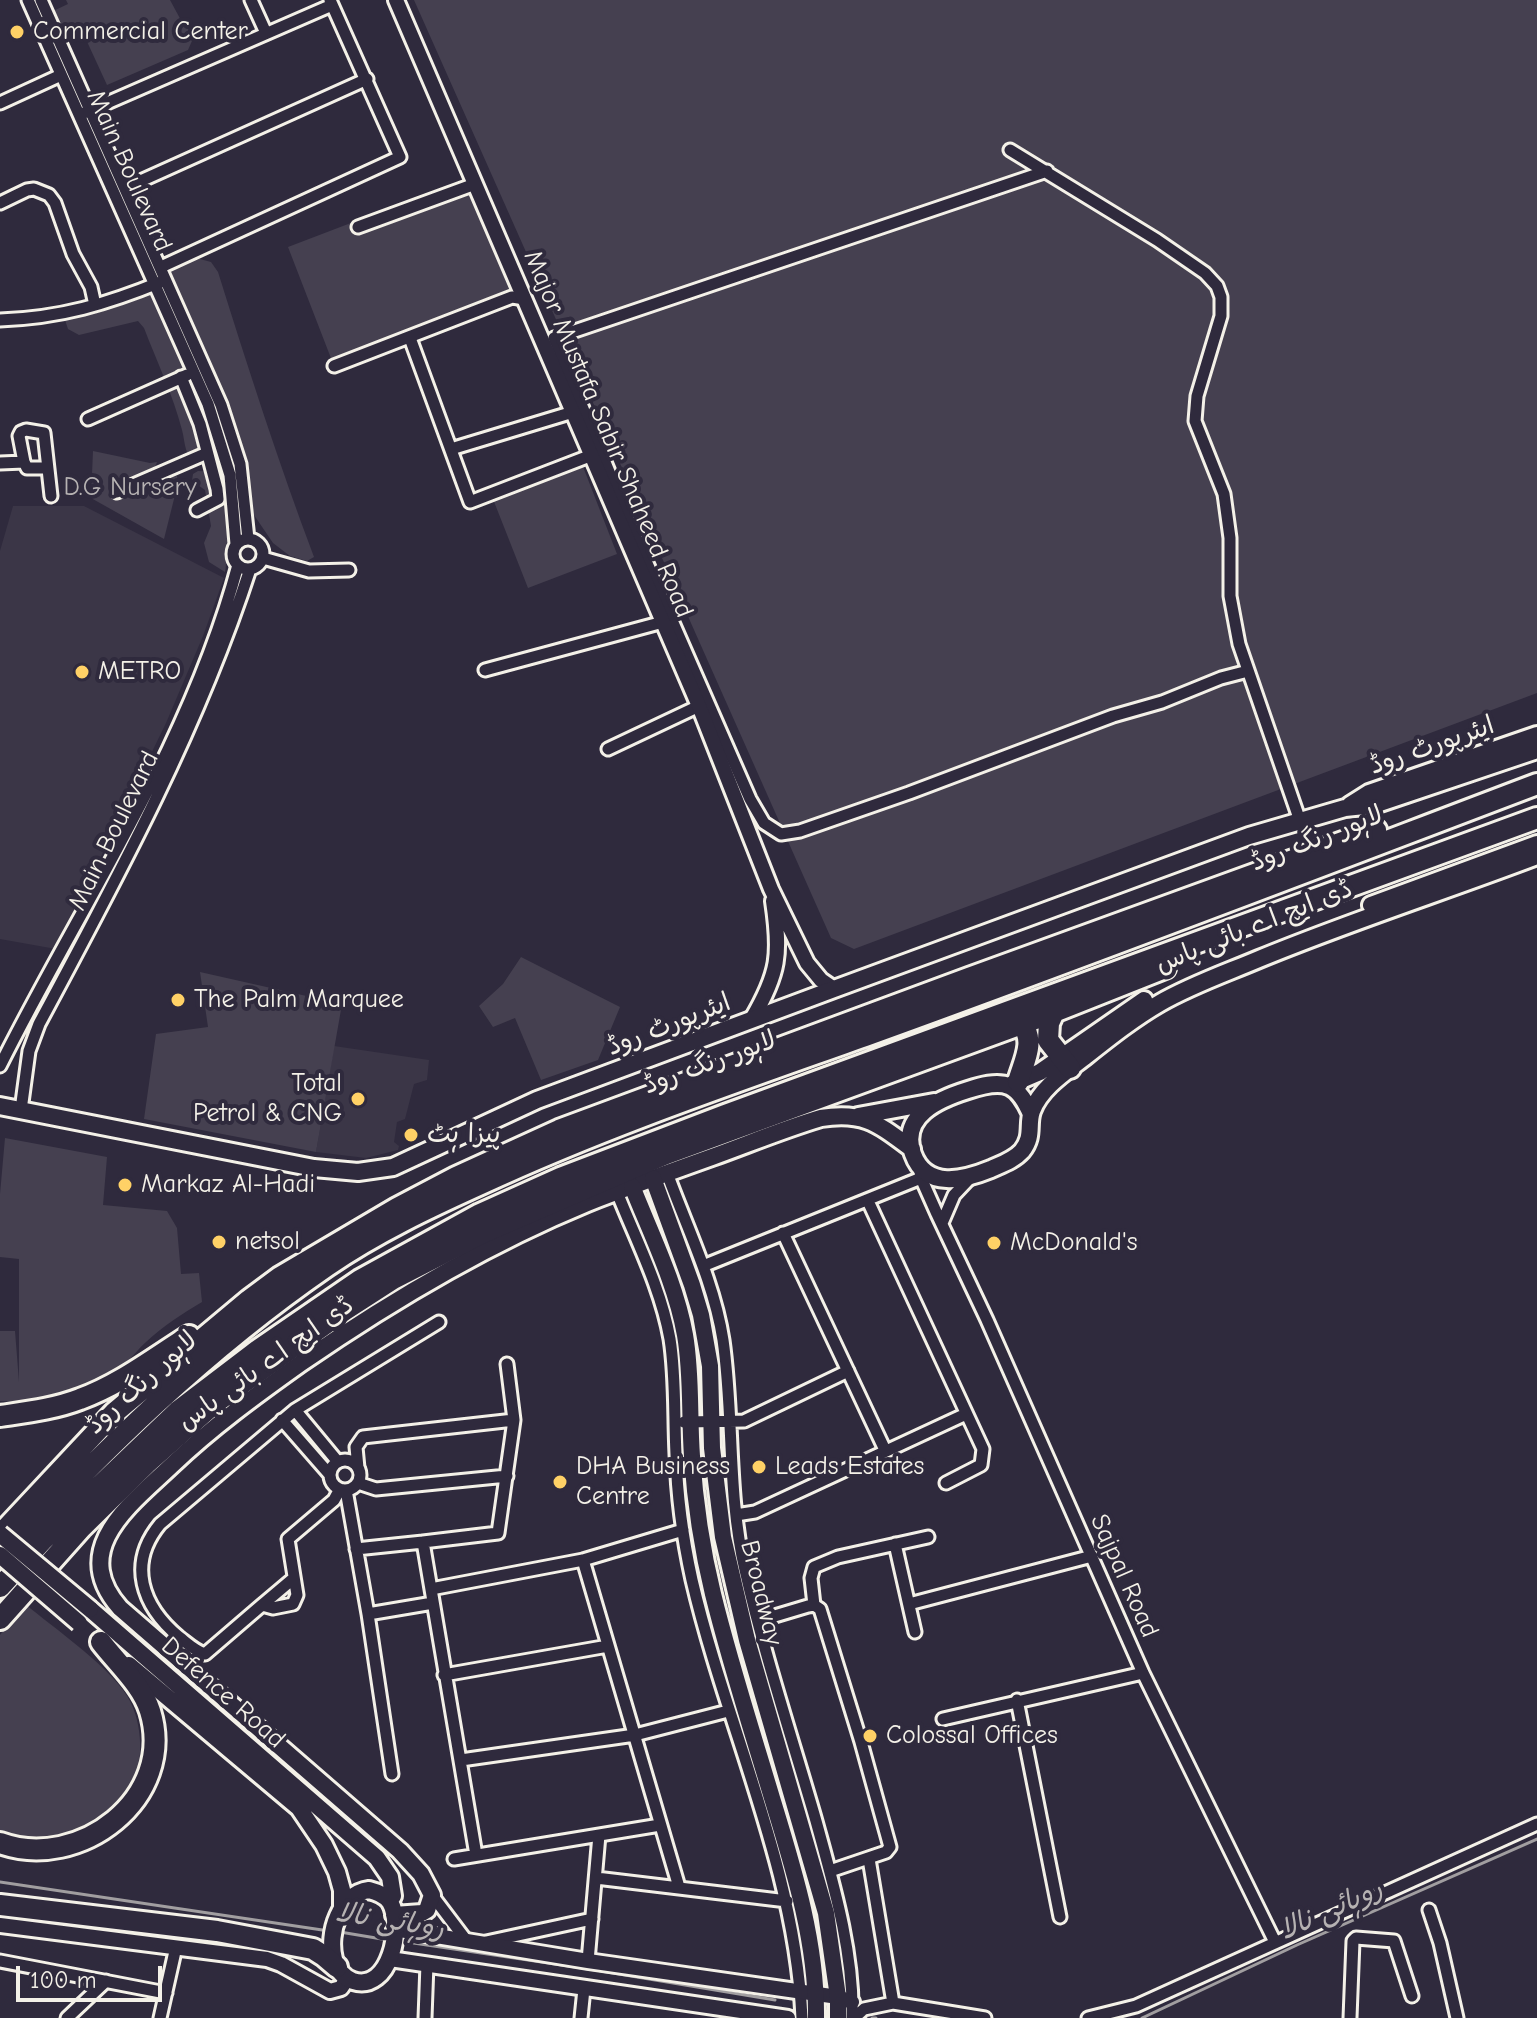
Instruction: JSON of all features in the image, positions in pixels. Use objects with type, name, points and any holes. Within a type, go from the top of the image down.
[{"type":"highway","name":"لاہور رنگ روڈ","points":[[0,1558],[93,1462],[158,1400],[218,1349],[328,1266],[411,1218],[589,1136],[1537,784]]},
{"type":"highway","points":[[0,1534],[114,1413],[249,1300],[280,1277],[456,1177],[559,1130],[1309,853],[1442,808],[1504,796]]},
{"type":"highway","name":"لاہور رنگ روڈ","points":[[0,1587],[43,1540],[178,1411],[258,1350],[360,1280],[480,1214],[560,1178],[725,1115],[1537,818]]},
{"type":"highway","points":[[0,1619],[81,1528],[203,1413],[393,1279],[483,1233],[666,1154],[1054,1012],[1305,913],[1328,895]]},
{"type":"highway","points":[[1054,1012],[1049,1023],[1048,1040],[1066,1063]]},
{"type":"highway","points":[[1012,1083],[1030,1039],[1021,1024]]},
{"type":"highway","points":[[0,1416],[79,1400],[110,1386],[249,1300]]},
{"type":"highway","points":[[0,1843],[28,1851],[54,1849],[74,1843],[102,1832],[122,1816],[140,1792],[151,1768],[151,1714],[140,1691],[101,1642]]},
{"type":"highway","points":[[0,1905],[217,1931],[313,1949],[342,1973]]},
{"type":"main road","name":"ایئرپورٹ روڈ","points":[[1345,808],[1369,793],[1537,735]]},
{"type":"main road","name":"ایئرپورٹ روڈ","points":[[0,1106],[314,1168],[375,1171],[407,1162],[537,1100],[1249,836],[1345,808],[1374,805],[1537,750]]},
{"type":"main road","name":"ڈی ایچ اے بائی پاس","points":[[1012,1083],[1066,1063],[1139,1003],[1176,983],[1339,917],[1537,844]]},
{"type":"main road","points":[[1031,1114],[1066,1063],[1182,991],[1331,930],[1537,856]]},
{"type":"main road","points":[[857,1117],[879,1125],[917,1164],[930,1174],[945,1180],[971,1177],[1005,1163],[1021,1151],[1032,1129],[1031,1114],[1012,1083],[974,1088],[935,1102],[923,1111],[912,1133],[917,1164]]},
{"type":"main road","name":"ڈی ایچ اے بائی پاس","points":[[432,1895],[421,1874],[400,1851],[120,1608],[105,1586],[100,1562],[105,1538],[118,1518],[195,1443],[250,1399],[399,1298],[476,1256],[625,1189],[821,1118],[857,1117],[935,1102]]},
{"type":"main road","name":"Broadway","points":[[660,1176],[701,1315],[720,1423],[719,1515],[732,1582],[817,1877],[829,1934],[851,2003],[838,2018]]},
{"type":"main road","name":"Broadway","points":[[625,1189],[674,1292],[682,1322],[688,1358],[683,1422],[713,1594],[801,1898],[808,1994],[816,2018]]},
{"type":"main road","name":"Defence Road","points":[[0,1534],[377,1858],[390,1877],[393,1915]]},
{"type":"main road","name":"Defence Road","points":[[0,1558],[299,1808],[324,1845],[337,1872],[342,1890],[342,1909]]},
{"type":"main road","points":[[360,1891],[378,1892],[393,1915],[390,1959],[372,1982],[358,1983],[342,1973],[333,1943],[342,1909],[349,1898],[360,1891]]},
{"type":"main road","points":[[393,1915],[422,1913],[427,1910],[432,1895]]},
{"type":"street","name":"Main Boulevard","points":[[28,0],[61,75],[125,188],[161,267],[161,282],[234,465],[236,544]]},
{"type":"street","name":"Main Boulevard","points":[[41,0],[85,113],[161,282],[221,405],[248,539]]},
{"type":"street","points":[[251,0],[266,33]]},
{"type":"street","name":"Major Mustafa Sabir Shaheed Road","points":[[396,0],[699,706],[771,889]]},
{"type":"street","points":[[85,113],[331,2],[400,157],[161,267]]},
{"type":"street","points":[[0,103],[61,75]]},
{"type":"street","points":[[125,188],[367,79]]},
{"type":"street","points":[[1010,150],[1157,240],[1205,273],[1217,286],[1222,302],[1221,316],[1197,396],[1195,421],[1224,494],[1230,538],[1230,596],[1239,644],[1300,821]]},
{"type":"street","points":[[1047,171],[554,338],[640,547],[750,799],[764,823],[781,834],[800,831],[909,793],[1113,716],[1248,671]]},
{"type":"street","points":[[358,227],[475,184]]},
{"type":"street","points":[[0,203],[27,190],[34,189],[49,195],[55,203],[73,254],[91,287],[95,305]]},
{"type":"street","points":[[0,320],[42,318],[95,305],[161,282]]},
{"type":"street","points":[[334,366],[512,297],[525,299]]},
{"type":"street","points":[[410,338],[470,502],[592,455]]},
{"type":"street","points":[[88,419],[195,372]]},
{"type":"street","points":[[181,377],[200,424],[218,499],[197,510]]},
{"type":"street","points":[[451,449],[573,412]]},
{"type":"street","points":[[46,468],[27,468],[19,436],[21,432],[44,433],[51,496]]},
{"type":"street","points":[[117,492],[207,453]]},
{"type":"street","points":[[0,463],[24,462]]},
{"type":"street","points":[[212,469],[234,465]]},
{"type":"street","points":[[248,539],[260,545],[263,558],[258,566],[244,567],[233,555],[236,544],[248,539]]},
{"type":"street","points":[[263,558],[309,571],[349,570]]},
{"type":"street","name":"Main Boulevard","points":[[0,1066],[165,755],[244,567]]},
{"type":"street","name":"Main Boulevard","points":[[21,1110],[29,1051],[39,1024],[121,869],[196,714],[226,641],[244,567]]},
{"type":"street","points":[[485,670],[663,622]]},
{"type":"street","points":[[608,749],[699,706]]},
{"type":"street","points":[[771,889],[807,963],[821,980],[834,989]]},
{"type":"street","points":[[752,1019],[769,990],[778,956],[771,889]]},
{"type":"street","points":[[703,1266],[868,1201],[917,1164]]},
{"type":"street","name":"Sajpal Road","points":[[917,1164],[1143,1673],[1275,1942]]},
{"type":"street","points":[[660,1176],[710,1284],[722,1336],[720,1423],[744,1568],[830,1871],[842,1927],[853,2018]]},
{"type":"street","points":[[942,1223],[954,1195],[971,1177]]},
{"type":"street","points":[[868,1201],[983,1449],[981,1465],[946,1483]]},
{"type":"street","points":[[783,1233],[885,1450]]},
{"type":"street","points":[[294,1578],[210,1652],[201,1654],[174,1632],[151,1605],[142,1584],[143,1554],[160,1524],[282,1420],[439,1322]]},
{"type":"street","points":[[356,1549],[498,1533],[514,1420],[507,1364]]},
{"type":"street","points":[[802,2018],[808,1994],[787,1901],[728,1711],[692,1579],[683,1530],[683,1422],[744,1421],[848,1371]]},
{"type":"street","points":[[295,1410],[338,1462]]},
{"type":"street","points":[[736,1515],[755,1512],[966,1414]]},
{"type":"street","points":[[282,1420],[330,1475],[331,1481],[343,1490],[368,1614],[392,1774]]},
{"type":"street","points":[[358,1483],[356,1447],[363,1437],[514,1420]]},
{"type":"street","points":[[338,1462],[353,1462],[358,1468]]},
{"type":"street","points":[[330,1475],[338,1462]]},
{"type":"street","points":[[262,1605],[273,1608],[293,1604],[297,1595],[288,1539],[343,1490],[358,1483],[376,1489],[507,1476]]},
{"type":"street","points":[[431,1589],[583,1560],[683,1530]]},
{"type":"street","points":[[830,1871],[886,1852],[890,1841],[824,1616],[814,1605],[811,1578],[814,1567],[838,1557],[928,1537]]},
{"type":"street","points":[[423,1542],[476,1855]]},
{"type":"street","points":[[895,1544],[915,1632]]},
{"type":"street","points":[[909,1604],[1092,1556]]},
{"type":"street","points":[[583,1560],[679,1887]]},
{"type":"street","points":[[368,1614],[433,1603]]},
{"type":"street","points":[[758,1621],[814,1605]]},
{"type":"street","points":[[444,1675],[608,1646]]},
{"type":"street","points":[[943,1719],[1143,1673]]},
{"type":"street","points":[[1017,1700],[1060,1917]]},
{"type":"street","points":[[461,1760],[635,1735],[728,1711]]},
{"type":"street","points":[[1088,2018],[1136,2006],[1537,1824]]},
{"type":"street","points":[[454,1859],[660,1825]]},
{"type":"street","points":[[588,1961],[599,1835]]},
{"type":"street","points":[[869,1859],[893,2003]]},
{"type":"street","points":[[596,1878],[787,1901]]},
{"type":"street","points":[[432,1895],[466,1940]]},
{"type":"street","points":[[1429,1910],[1457,2018]]},
{"type":"street","points":[[393,1915],[466,1940],[851,2003],[893,2003],[985,2018]]},
{"type":"street","points":[[485,1943],[592,1919]]},
{"type":"street","points":[[0,1925],[267,1959],[330,1991],[341,1988],[342,1973]]},
{"type":"street","points":[[1350,2018],[1353,1941],[1356,1938],[1394,1941],[1412,1996]]},
{"type":"street","points":[[160,2018],[176,1947]]},
{"type":"street","points":[[390,1959],[584,1989],[712,2013],[788,2018]]},
{"type":"street","points":[[0,1961],[166,1993]]},
{"type":"street","points":[[425,2018],[427,1964]]},
{"type":"street","points":[[67,2018],[106,1981]]},
{"type":"street","points":[[581,2018],[584,1989]]},
{"type":"shaded area","points":[[13,506],[84,506],[224,578],[166,723],[56,949],[0,939],[0,551]]},
{"type":"shaded area","points":[[334,1046],[429,1060],[427,1080],[414,1084],[405,1119],[397,1122],[394,1142],[399,1146],[398,1150],[366,1158],[316,1152]]},
{"type":"green space","points":[[66,0],[170,0],[183,24],[195,34],[188,50],[107,85],[78,22],[57,31],[49,13],[68,4]]},
{"type":"green space","points":[[414,0],[1537,0],[1537,693],[854,949],[831,938]]},
{"type":"green space","points":[[466,179],[512,297],[334,366],[288,247]]},
{"type":"green space","points":[[189,256],[211,262],[218,272],[314,557],[307,561],[290,556],[273,543],[254,515],[241,450],[228,407],[170,274],[169,269]]},
{"type":"green space","points":[[139,295],[155,298],[195,387],[219,452],[217,458],[192,460],[189,457],[169,391],[144,328],[138,321],[79,335],[68,329],[65,320]]},
{"type":"green space","name":"D.G Nursery","points":[[93,451],[157,462],[154,470],[161,480],[177,476],[164,539],[91,498]]},
{"type":"green space","points":[[580,459],[617,554],[528,588],[491,494]]},
{"type":"green space","points":[[198,471],[218,472],[227,488],[231,518],[225,572],[209,562],[204,543],[211,526],[205,490],[192,481],[193,474]]},
{"type":"green space","points":[[521,957],[620,1007],[598,1060],[541,1080],[515,1018],[493,1027],[479,1006],[503,984]]},
{"type":"green space","points":[[200,972],[342,1004],[316,1152],[144,1119],[156,1034],[208,1027]]},
{"type":"green space","points":[[5,1138],[107,1157],[103,1205],[167,1211],[177,1228],[181,1274],[199,1273],[202,1302],[159,1331],[127,1362],[96,1383],[49,1398],[0,1401],[0,1331],[15,1331],[19,1382],[19,1259],[0,1257],[0,1194]]},
{"type":"green space","points":[[24,1603],[112,1677],[131,1703],[140,1738],[139,1763],[132,1787],[115,1810],[86,1830],[51,1839],[16,1836],[0,1830],[0,1635]]},
{"type":"waterway","name":"روہائی نالا","points":[[1142,2018],[1297,1945],[1537,1839]]},
{"type":"waterway","name":"روہائی نالا","points":[[0,1882],[329,1931]]},
{"type":"waterway","name":"روہائی نالا","points":[[340,1932],[388,1940]]},
{"type":"waterway","name":"روہائی نالا","points":[[400,1941],[602,1971]]},
{"type":"waterway","name":"روہائی نالا","points":[[601,1971],[775,2000]]},
{"type":"place","name":"Commercial Center","points":[[17,32]]},
{"type":"place","name":"METRO","points":[[82,672]]},
{"type":"place","name":"The Palm Marquee","points":[[178,1000]]},
{"type":"place","name":"Total Petrol & CNG","points":[[358,1099]]},
{"type":"place","name":"پیزا ہٹ","points":[[411,1135]]},
{"type":"place","name":"Markaz Al-Hadi","points":[[125,1185]]},
{"type":"place","name":"netsol","points":[[219,1242]]},
{"type":"place","name":"McDonald's","points":[[994,1243]]},
{"type":"place","name":"Leads Estates","points":[[759,1467]]},
{"type":"place","name":"DHA Business Centre","points":[[560,1482]]},
{"type":"place","name":"Colossal Offices","points":[[870,1736]]}]
